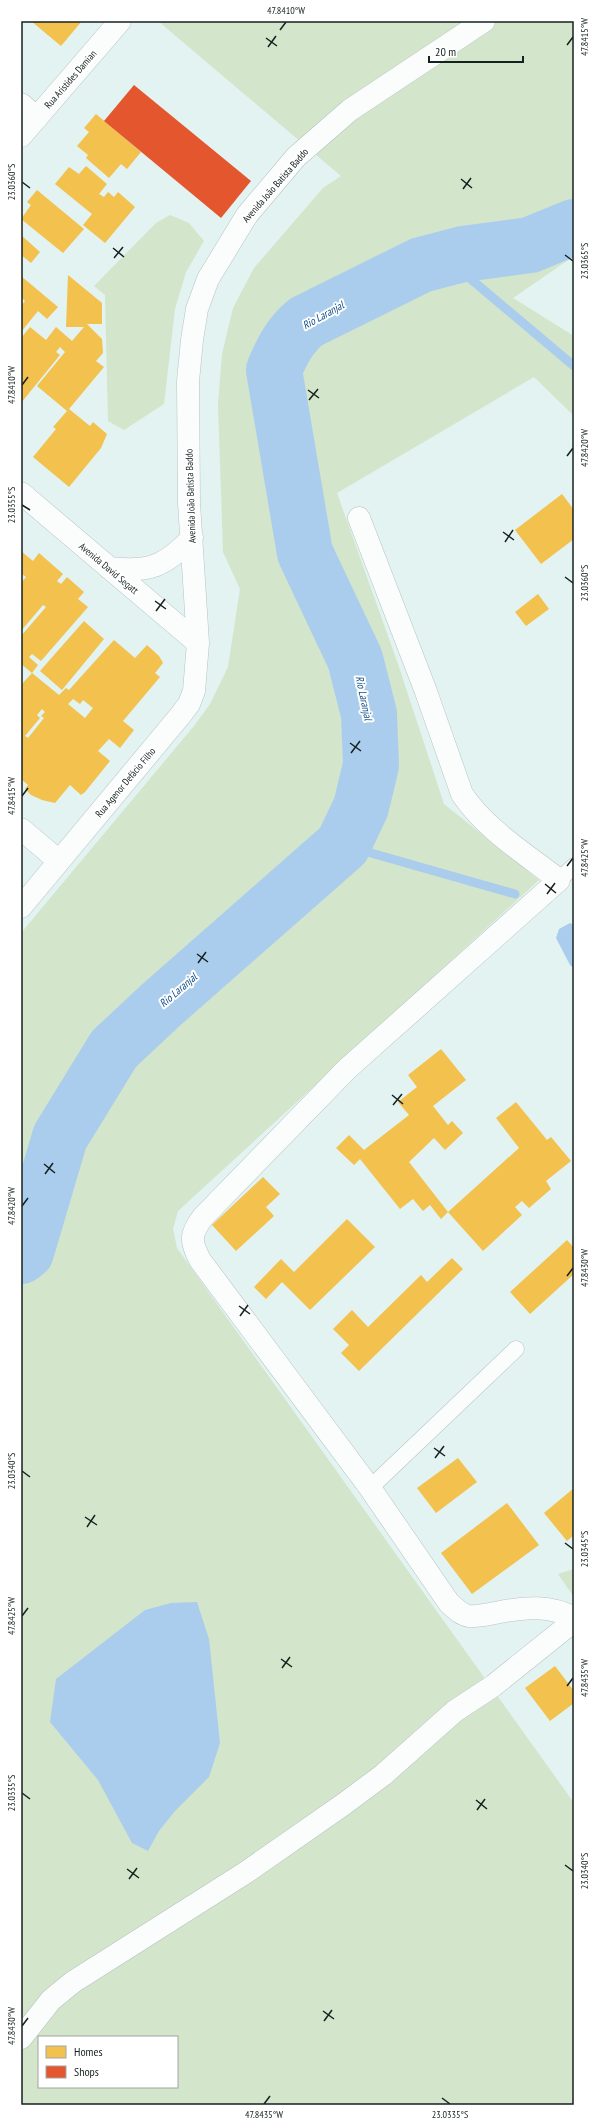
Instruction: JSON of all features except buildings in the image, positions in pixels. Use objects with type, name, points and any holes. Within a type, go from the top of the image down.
[{"type":"street","name":"Rua Aristides Damian","points":[[21,136],[29,111],[120,21]]},
{"type":"street","name":"Avenida João Batista Baddo","points":[[198,643],[189,496],[188,381],[197,309],[211,272],[247,215],[306,148],[350,110],[484,21]]},
{"type":"street","name":"Avenida David Segatt","points":[[21,493],[198,643]]},
{"type":"street","points":[[21,2038],[51,2000],[73,1982],[245,1873],[344,1804],[383,1775],[455,1710],[493,1686],[574,1620],[562,1611],[545,1608],[528,1608],[479,1616],[468,1616],[458,1611],[449,1603],[370,1488],[200,1260],[194,1249],[192,1239],[194,1228],[202,1217],[347,1069],[567,873],[485,822],[471,808],[462,794],[425,689],[359,518]]},
{"type":"street","points":[[109,568],[133,571],[155,566],[176,554],[192,538]]},
{"type":"street","name":"Rua Agenor Defácio Filho","points":[[21,907],[189,704],[194,690],[198,643]]},
{"type":"street","points":[[21,829],[59,861]]},
{"type":"lane","points":[[370,1488],[516,1349]]},
{"type":"green space","points":[[158,21],[574,21],[574,256],[513,298],[574,336],[574,416],[534,377],[337,493],[398,664],[444,804],[539,880],[178,1211],[173,1229],[177,1248],[574,1803],[574,2105],[21,2105],[21,933],[194,726],[210,704],[228,667],[240,589],[223,552],[218,404],[222,354],[233,308],[254,268],[323,188],[341,176]]},
{"type":"green space","points":[[170,215],[189,223],[204,241],[186,272],[175,309],[164,404],[124,430],[108,421],[105,295],[94,286],[156,223]]},
{"type":"green space","points":[[574,1569],[574,1597],[558,1574]]},
{"type":"water","points":[[570,923],[574,925],[574,968],[570,965],[556,938],[559,929]]},
{"type":"water","points":[[197,1602],[209,1639],[220,1743],[209,1777],[175,1811],[159,1831],[148,1851],[132,1843],[98,1780],[50,1722],[56,1679],[145,1610],[171,1603]]},
{"type":"waterway","name":"Rio Laranjal","points":[[21,1256],[26,1252],[60,1137],[114,1049],[161,1005],[343,845],[361,807],[371,765],[369,714],[355,659],[305,553],[274,370],[283,350],[295,332],[306,322],[421,265],[463,254],[530,245],[574,227]]},
{"type":"waterway","points":[[447,259],[574,366]]},
{"type":"waterway","points":[[343,845],[515,894]]}]
